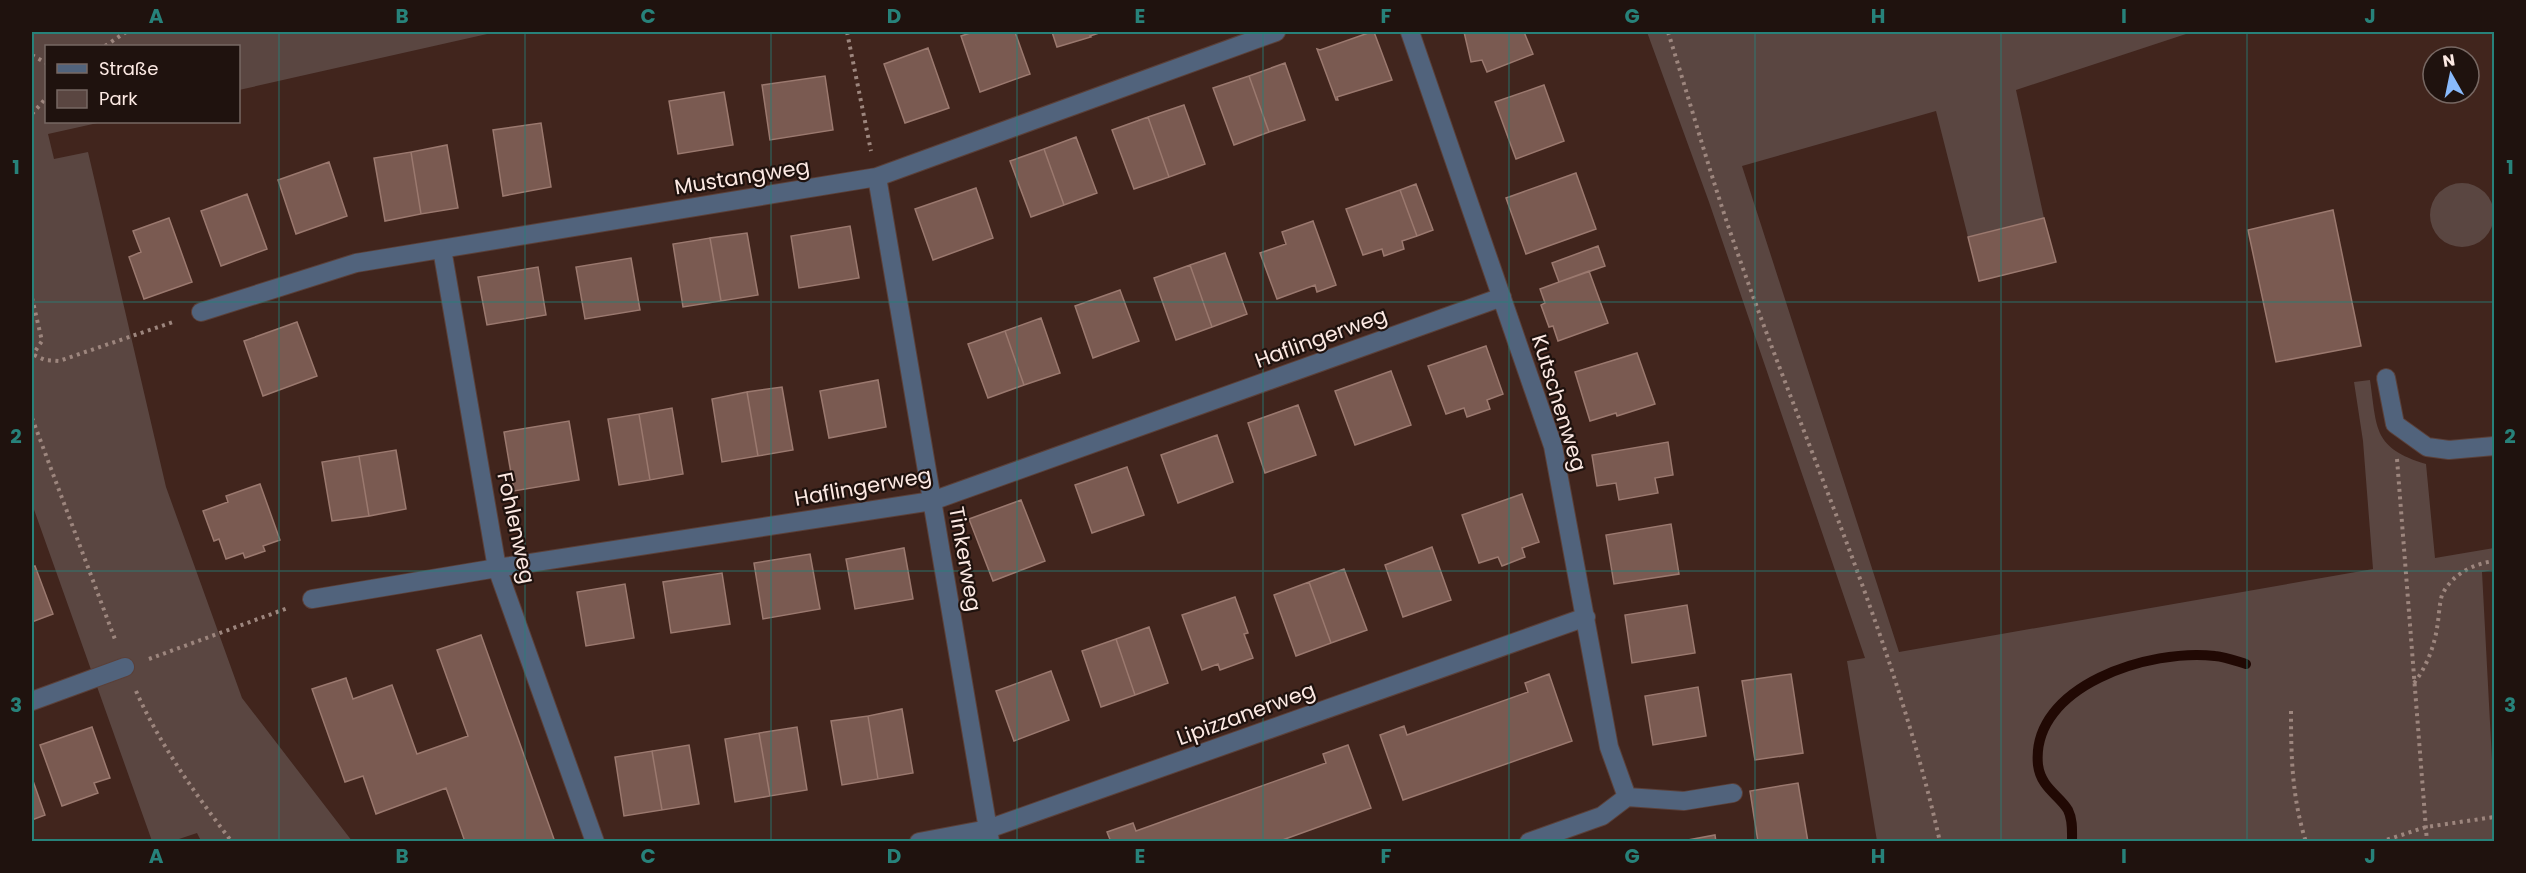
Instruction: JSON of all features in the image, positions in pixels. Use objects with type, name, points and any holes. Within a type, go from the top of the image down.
[{"type":"street","name":"Mustangweg","points":[[201,312],[356,263],[877,177],[1276,32]]},
{"type":"street","name":"Kutschenweg","points":[[1410,32],[1553,446],[1609,747],[1627,797]]},
{"type":"street","name":"Tinkerweg","points":[[877,177],[989,835]]},
{"type":"street","name":"Fohlenweg","points":[[442,249],[497,568],[595,842]]},
{"type":"street","name":"Haflingerweg","points":[[312,599],[932,501],[1502,297]]},
{"type":"street","points":[[2386,378],[2395,424],[2427,447],[2449,450],[2494,446]]},
{"type":"street","name":"Lipizzanerweg","points":[[919,842],[989,835],[1586,617]]},
{"type":"street","points":[[32,701],[125,667]]},
{"type":"street","points":[[1529,842],[1602,816],[1627,797],[1684,801],[1733,794]]},
{"type":"path","points":[[106,45],[126,32]]},
{"type":"path","points":[[847,32],[877,177]]},
{"type":"path","points":[[1668,32],[1739,259],[1889,663],[1926,779],[1941,842]]},
{"type":"path","points":[[32,114],[45,99]]},
{"type":"path","points":[[32,298],[42,341],[33,355],[45,360],[59,361],[201,312]]},
{"type":"path","points":[[32,418],[125,667],[157,733],[203,805],[232,842]]},
{"type":"path","points":[[2395,424],[2427,842]]},
{"type":"path","points":[[2414,684],[2427,663],[2437,631],[2442,596],[2457,575],[2481,563],[2494,561]]},
{"type":"path","points":[[125,667],[312,599]]},
{"type":"path","points":[[2291,711],[2292,778],[2298,815],[2306,842]]},
{"type":"path","points":[[2380,842],[2426,828],[2494,817]]},
{"type":"green space","points":[[32,32],[496,32],[240,90],[240,45],[45,45],[45,123],[98,123],[48,134],[54,159],[88,152],[166,487],[242,698],[352,841],[201,841],[197,833],[173,841],[152,841],[32,504],[32,371],[34,370],[32,362]]},
{"type":"green space","points":[[1647,32],[2186,32],[2186,34],[2016,90],[2044,218],[1968,237],[1936,111],[1742,166],[1899,652],[2373,569],[2363,441],[2354,382],[2370,380],[2377,424],[2387,443],[2409,458],[2426,464],[2435,558],[2494,548],[2494,570],[2482,572],[2494,798],[2494,841],[1877,841],[1847,661],[1865,658],[1709,202]]},
{"type":"green space","points":[[2462,183],[2480,189],[2488,197],[2494,215],[2488,233],[2480,241],[2462,247],[2444,241],[2436,233],[2430,215],[2436,197],[2444,189]]},
{"type":"building","points":[[973,32],[1015,32],[1030,74],[980,92],[961,36]]},
{"type":"building","points":[[1052,32],[1102,32],[1057,47]]},
{"type":"building","points":[[1374,32],[1392,80],[1337,97],[1338,100],[1336,100],[1317,49],[1320,50]]},
{"type":"building","points":[[1464,32],[1524,32],[1533,54],[1487,72],[1482,60],[1471,62]]},
{"type":"building","points":[[928,48],[949,108],[905,123],[884,64]]},
{"type":"building","points":[[1285,63],[1305,120],[1269,132],[1249,76]]},
{"type":"building","points":[[825,76],[833,130],[770,140],[762,85]]},
{"type":"building","points":[[1249,76],[1269,132],[1234,145],[1213,88]]},
{"type":"building","points":[[1544,85],[1564,141],[1516,159],[1495,102]]},
{"type":"building","points":[[724,92],[733,145],[678,154],[669,101]]},
{"type":"building","points":[[1184,105],[1205,164],[1169,177],[1148,117]]},
{"type":"building","points":[[1148,117],[1169,177],[1134,189],[1112,130]]},
{"type":"building","points":[[541,123],[551,187],[503,196],[493,130]]},
{"type":"building","points":[[1076,137],[1097,193],[1064,205],[1044,149]]},
{"type":"building","points":[[447,145],[458,208],[421,214],[411,152]]},
{"type":"building","points":[[1044,149],[1064,205],[1031,217],[1010,161]]},
{"type":"building","points":[[411,152],[421,214],[385,221],[374,158]]},
{"type":"building","points":[[329,162],[347,216],[296,234],[278,180]]},
{"type":"building","points":[[1576,173],[1596,229],[1526,254],[1506,198]]},
{"type":"building","points":[[1416,184],[1433,230],[1417,236],[1400,190]]},
{"type":"building","points":[[976,188],[993,238],[933,260],[915,209]]},
{"type":"building","points":[[1400,190],[1417,236],[1402,241],[1404,249],[1384,256],[1382,249],[1363,255],[1346,209]]},
{"type":"building","points":[[247,194],[267,249],[221,266],[201,211]]},
{"type":"building","points":[[2333,210],[2361,346],[2276,362],[2248,230]]},
{"type":"building","points":[[169,218],[192,282],[144,299],[129,257],[141,252],[133,231]]},
{"type":"building","points":[[2044,218],[2056,262],[1979,281],[1968,237]]},
{"type":"building","points":[[1313,221],[1336,285],[1317,292],[1315,285],[1277,299],[1260,253],[1286,244],[1282,232]]},
{"type":"building","points":[[850,226],[859,278],[799,288],[791,236]]},
{"type":"building","points":[[747,233],[758,295],[721,301],[710,238]]},
{"type":"building","points":[[710,238],[721,301],[683,307],[673,244]]},
{"type":"building","points":[[1598,246],[1605,266],[1559,282],[1552,263]]},
{"type":"building","points":[[1225,253],[1247,314],[1212,327],[1190,265]]},
{"type":"building","points":[[631,258],[640,310],[585,319],[576,267]]},
{"type":"building","points":[[1190,265],[1212,327],[1176,340],[1154,278]]},
{"type":"building","points":[[538,267],[546,315],[487,325],[478,277]]},
{"type":"building","points":[[1589,271],[1608,323],[1558,341],[1553,326],[1549,327],[1541,305],[1545,303],[1540,289]]},
{"type":"building","points":[[1120,290],[1139,341],[1093,358],[1075,306]]},
{"type":"building","points":[[1041,318],[1060,373],[1024,385],[1005,331]]},
{"type":"building","points":[[297,322],[317,376],[263,396],[244,341]]},
{"type":"building","points":[[1005,331],[1024,385],[988,398],[968,344]]},
{"type":"building","points":[[1486,346],[1503,394],[1487,400],[1490,409],[1467,417],[1464,408],[1446,414],[1428,366]]},
{"type":"building","points":[[1637,353],[1655,404],[1617,416],[1616,413],[1590,421],[1575,372]]},
{"type":"building","points":[[1391,371],[1411,425],[1355,445],[1335,391]]},
{"type":"building","points":[[878,380],[886,427],[829,438],[820,391]]},
{"type":"building","points":[[782,387],[793,450],[758,456],[747,392]]},
{"type":"building","points":[[747,392],[758,456],[722,462],[712,399]]},
{"type":"building","points":[[1298,405],[1316,455],[1265,473],[1248,423]]},
{"type":"building","points":[[672,408],[683,474],[650,480],[639,414]]},
{"type":"building","points":[[639,414],[650,480],[619,485],[608,419]]},
{"type":"building","points":[[569,421],[579,480],[514,491],[504,432]]},
{"type":"building","points":[[1217,435],[1233,482],[1178,503],[1161,455]]},
{"type":"building","points":[[1668,442],[1673,475],[1655,478],[1658,493],[1619,500],[1616,483],[1597,486],[1592,455]]},
{"type":"building","points":[[396,450],[406,509],[369,516],[359,456]]},
{"type":"building","points":[[359,456],[369,516],[332,521],[322,462]]},
{"type":"building","points":[[1127,467],[1144,515],[1092,533],[1075,485]]},
{"type":"building","points":[[260,484],[280,540],[263,546],[265,551],[245,558],[243,553],[226,559],[219,539],[214,541],[203,511],[228,502],[226,496]]},
{"type":"building","points":[[1522,494],[1539,542],[1522,548],[1525,557],[1502,566],[1498,557],[1479,563],[1462,515]]},
{"type":"building","points":[[1021,500],[1045,561],[993,581],[969,519]]},
{"type":"building","points":[[1671,524],[1679,574],[1614,584],[1606,535]]},
{"type":"building","points":[[1432,547],[1451,600],[1403,617],[1385,565]]},
{"type":"building","points":[[904,548],[913,599],[855,609],[846,559]]},
{"type":"building","points":[[810,554],[820,609],[763,619],[754,563]]},
{"type":"building","points":[[35,566],[53,614],[32,622],[32,567]]},
{"type":"building","points":[[1344,569],[1367,630],[1331,643],[1309,582]]},
{"type":"building","points":[[722,573],[730,624],[671,633],[663,582]]},
{"type":"building","points":[[1309,582],[1331,643],[1296,656],[1274,595]]},
{"type":"building","points":[[625,584],[634,638],[586,646],[577,592]]},
{"type":"building","points":[[1235,597],[1248,633],[1244,634],[1253,658],[1220,670],[1218,664],[1202,670],[1182,615]]},
{"type":"building","points":[[1687,605],[1695,653],[1632,663],[1625,615]]},
{"type":"building","points":[[1149,627],[1168,683],[1135,695],[1116,639]]},
{"type":"building","points":[[481,635],[555,842],[457,842],[464,839],[446,788],[376,814],[363,776],[345,782],[312,689],[346,678],[353,699],[392,685],[417,754],[468,736],[437,650]]},
{"type":"building","points":[[1116,639],[1135,695],[1101,707],[1082,651]]},
{"type":"building","points":[[1051,671],[1069,720],[1014,741],[996,691]]},
{"type":"building","points":[[1549,674],[1572,741],[1403,800],[1380,735],[1404,726],[1407,735],[1528,692],[1525,683]]},
{"type":"building","points":[[1791,674],[1803,753],[1755,760],[1742,681]]},
{"type":"building","points":[[1698,687],[1706,736],[1653,745],[1645,696]]},
{"type":"building","points":[[902,709],[913,773],[878,779],[868,716]]},
{"type":"building","points":[[868,716],[878,779],[842,785],[831,721]]},
{"type":"building","points":[[92,727],[110,778],[94,783],[98,793],[62,806],[40,745]]},
{"type":"building","points":[[797,727],[807,790],[770,796],[759,733]]},
{"type":"building","points":[[759,733],[770,796],[735,802],[725,739]]},
{"type":"building","points":[[689,745],[699,804],[662,810],[652,751]]},
{"type":"building","points":[[1348,745],[1371,808],[1277,842],[1111,842],[1107,832],[1133,823],[1136,831],[1326,763],[1323,754]]},
{"type":"building","points":[[652,751],[662,810],[624,816],[615,757]]},
{"type":"building","points":[[32,778],[45,815],[32,820]]},
{"type":"building","points":[[1798,783],[1808,842],[1758,842],[1750,791]]},
{"type":"building","points":[[1715,835],[1716,842],[1677,842]]},
{"type":"waterway","points":[[2072,842],[2070,814],[2046,785],[2038,765],[2041,737],[2053,713],[2074,693],[2100,678],[2129,666],[2160,658],[2189,655],[2219,657],[2246,664]]}]
